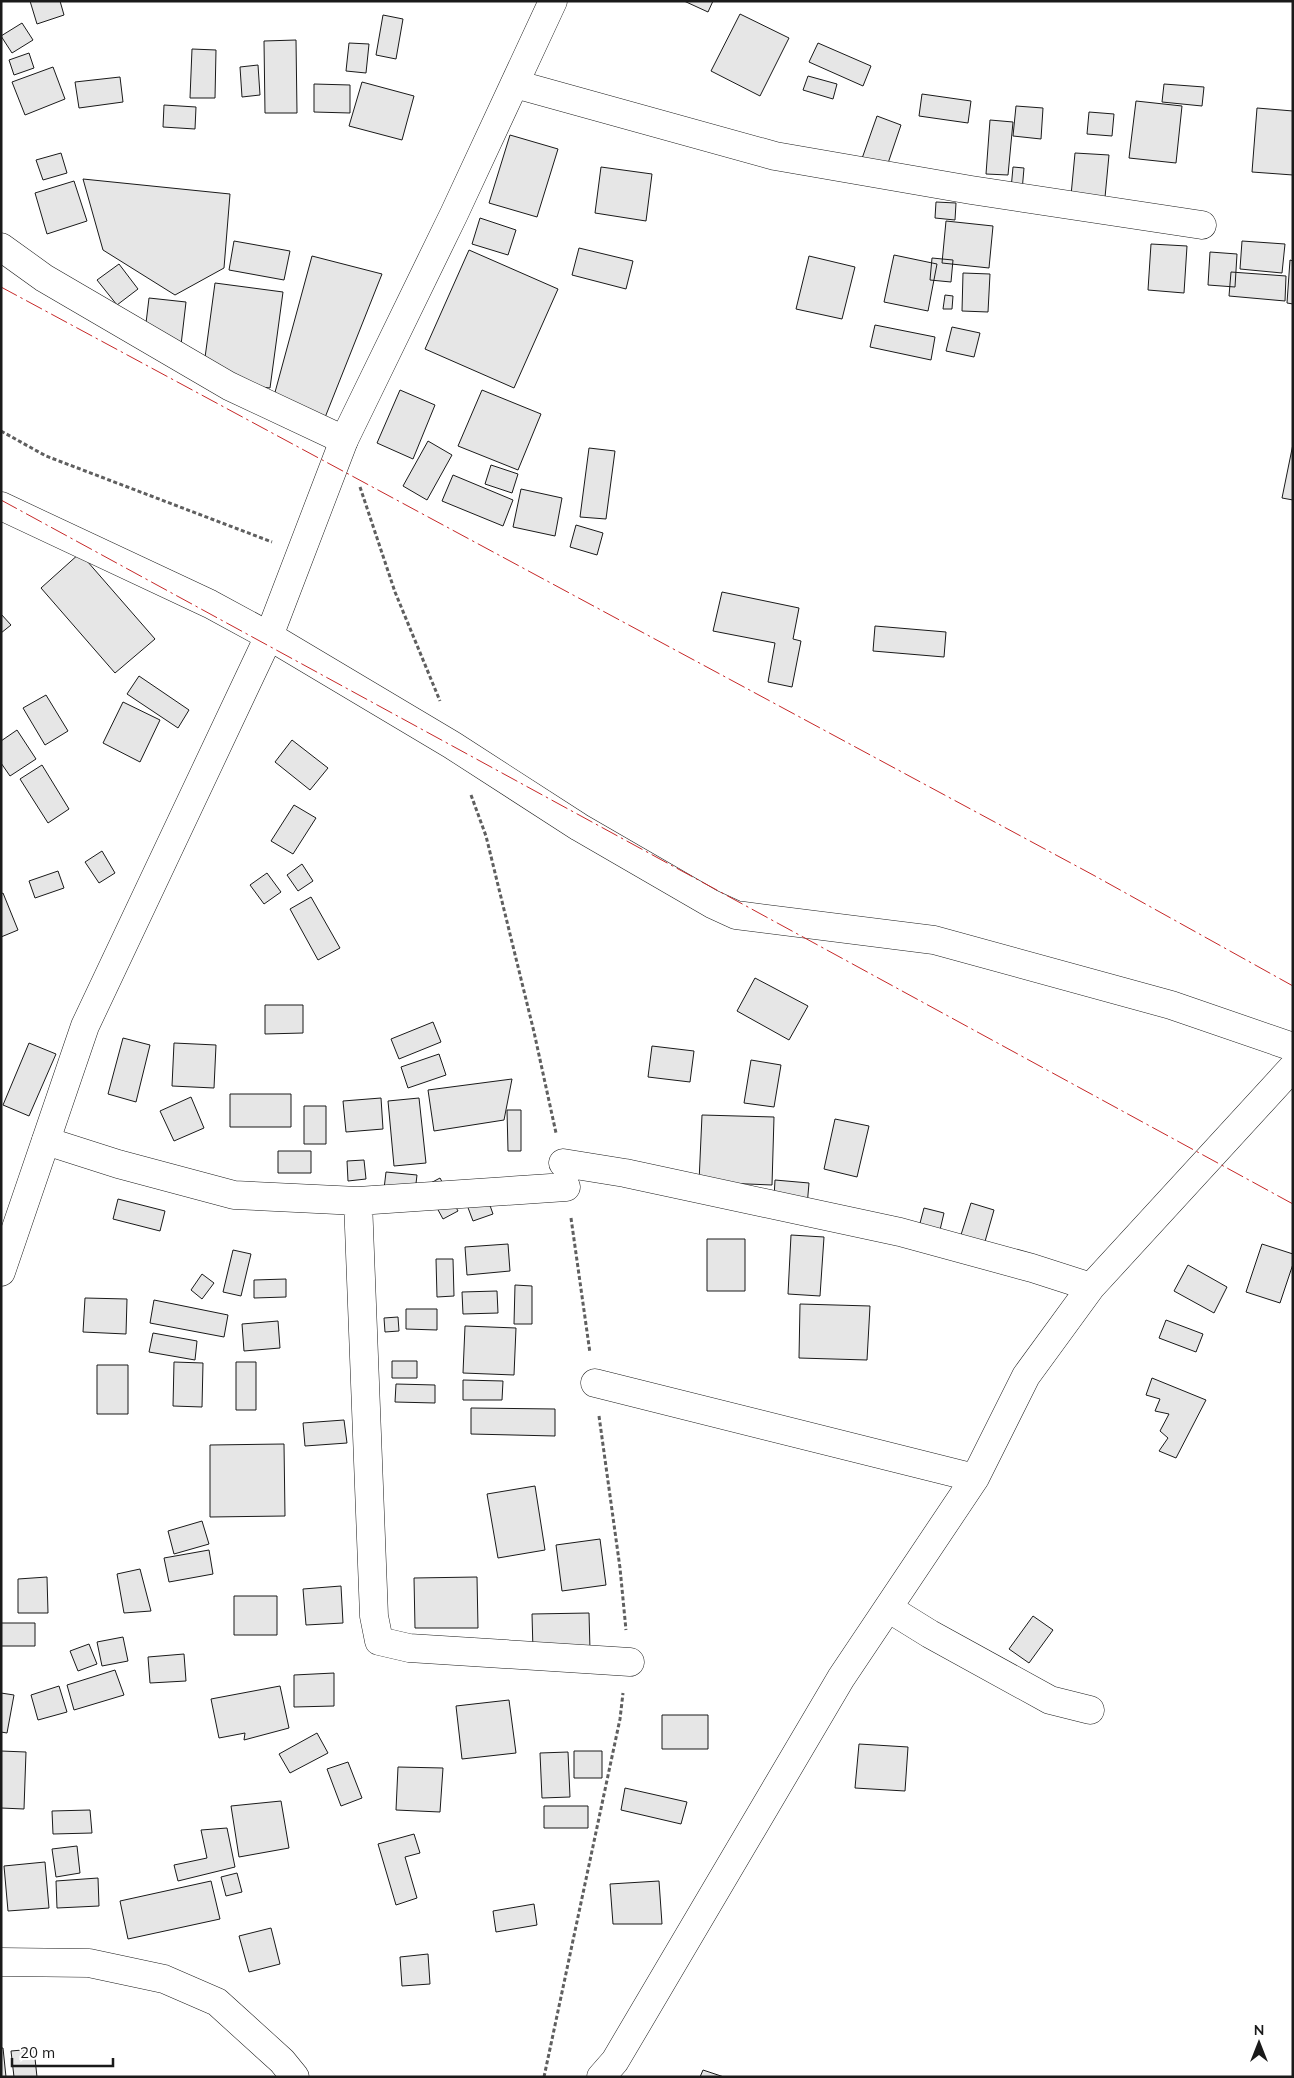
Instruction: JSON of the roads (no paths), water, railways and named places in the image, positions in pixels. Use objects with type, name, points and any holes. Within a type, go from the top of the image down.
[{"type":"street","points":[[1,1272],[86,1026],[269,636],[344,440],[454,214],[553,1]]},
{"type":"street","points":[[515,84],[775,156],[971,190],[1202,225]]},
{"type":"street","points":[[1,247],[44,278],[229,386],[344,440]]},
{"type":"street","points":[[1,506],[210,604],[269,636],[452,746],[579,827],[712,904],[736,915],[934,940],[1171,1004],[1293,1047]]},
{"type":"street","points":[[601,2077],[614,2062],[841,1678],[974,1478],[1026,1376],[1091,1287],[1293,1067]]},
{"type":"street","points":[[46,1141],[118,1164],[234,1195],[358,1200],[565,1175],[624,1173],[900,1232],[1091,1287]]},
{"type":"street","points":[[358,1200],[374,1616],[379,1641],[409,1648],[630,1662]]},
{"type":"street","points":[[595,1383],[974,1478]]},
{"type":"street","points":[[888,1608],[930,1634],[1050,1700],[1090,1710]]},
{"type":"street","points":[[1,1962],[89,1963],[164,1979],[217,2002],[282,2061],[295,2077]]}]
